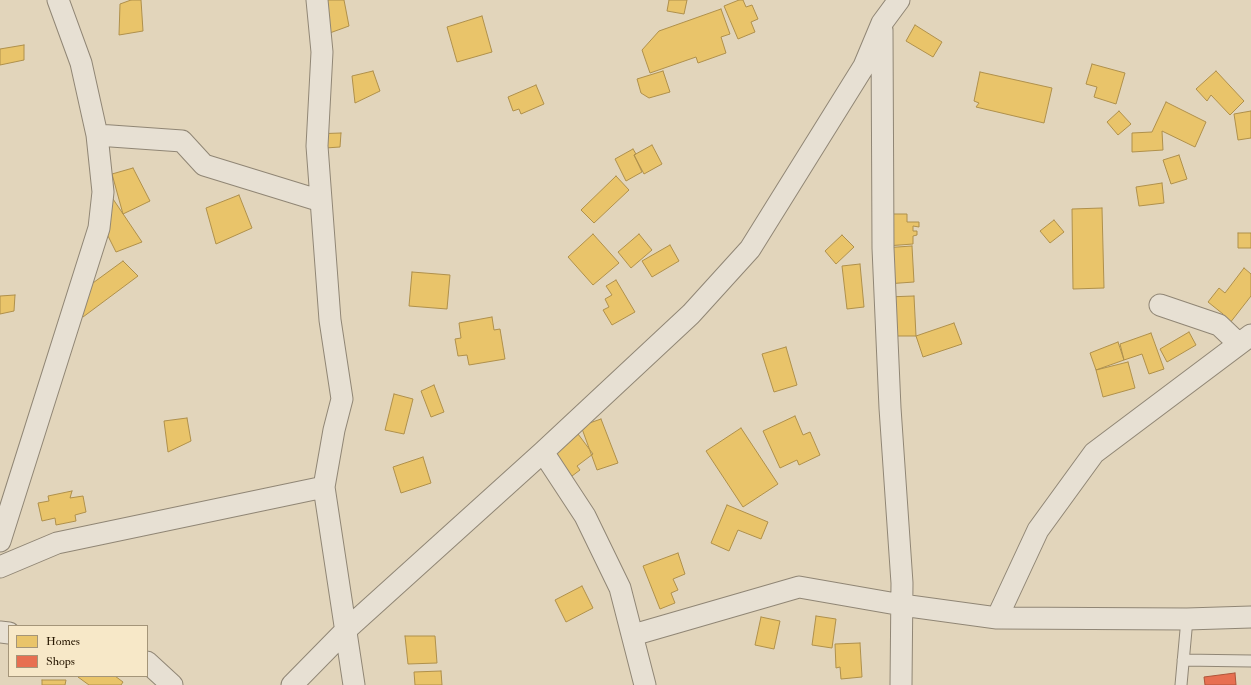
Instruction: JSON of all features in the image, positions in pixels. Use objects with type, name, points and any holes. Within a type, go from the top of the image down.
[{"type":"street","points":[[0,541],[99,228],[103,192],[97,135],[81,63],[58,0]]},
{"type":"street","points":[[317,0],[322,52],[317,146],[330,320],[342,399],[334,430],[324,487],[347,629],[354,685]]},
{"type":"street","points":[[292,685],[347,629],[543,452],[691,314],[750,249],[864,66],[882,23],[899,0]]},
{"type":"street","points":[[882,23],[883,248],[890,408],[902,605],[901,685]]},
{"type":"street","points":[[97,135],[182,141],[204,165],[321,202]]},
{"type":"street","points":[[997,618],[1038,530],[1094,453],[1245,339],[1219,325],[1160,305]]},
{"type":"street","points":[[543,452],[585,516],[620,588],[645,685]]},
{"type":"street","points":[[0,567],[58,543],[324,487]]},
{"type":"street","points":[[633,635],[799,587],[902,605],[997,618],[1187,619],[1251,617]]},
{"type":"street","points":[[148,663],[172,685]]},
{"type":"lane","points":[[1181,685],[1187,619]]},
{"type":"lane","points":[[1183,660],[1251,661]]},
{"type":"building: Homes","points":[[131,0],[141,0],[143,31],[119,35],[120,4]]},
{"type":"building: Homes","points":[[323,0],[344,0],[349,26],[327,34]]},
{"type":"building: Homes","points":[[669,0],[687,0],[684,14],[667,11]]},
{"type":"building: Homes","points":[[739,0],[743,0],[746,7],[752,5],[758,19],[751,22],[755,32],[738,39],[724,6]]},
{"type":"building: Homes","points":[[721,9],[730,34],[721,37],[726,53],[698,63],[696,57],[650,73],[642,50],[659,31]]},
{"type":"building: Homes","points":[[482,16],[492,52],[457,62],[447,27]]},
{"type":"building: Homes","points":[[915,25],[942,42],[933,57],[906,41]]},
{"type":"building: Homes","points":[[24,45],[24,60],[0,65],[0,49]]},
{"type":"building: Homes","points":[[1092,64],[1125,73],[1116,104],[1094,97],[1097,87],[1086,84]]},
{"type":"building: Homes","points":[[373,71],[380,91],[355,103],[352,76]]},
{"type":"building: Homes","points":[[663,71],[670,92],[649,98],[641,93],[637,79]]},
{"type":"building: Homes","points":[[1216,71],[1244,101],[1230,115],[1211,95],[1207,101],[1196,89]]},
{"type":"building: Homes","points":[[980,72],[1052,88],[1044,123],[976,107],[979,103],[974,101]]},
{"type":"building: Homes","points":[[536,85],[544,104],[521,114],[519,109],[513,111],[508,97]]},
{"type":"building: Homes","points":[[1166,102],[1206,122],[1195,147],[1162,131],[1163,150],[1132,152],[1132,133],[1152,132]]},
{"type":"building: Homes","points":[[1119,111],[1131,124],[1118,135],[1107,122]]},
{"type":"building: Homes","points":[[1251,111],[1251,138],[1238,140],[1234,114]]},
{"type":"building: Homes","points":[[341,133],[340,147],[311,149],[312,134]]},
{"type":"building: Homes","points":[[652,145],[662,164],[644,174],[634,155]]},
{"type":"building: Homes","points":[[633,149],[636,154],[634,155],[642,172],[626,181],[615,159]]},
{"type":"building: Homes","points":[[1179,155],[1187,179],[1171,184],[1163,160]]},
{"type":"building: Homes","points":[[133,168],[150,201],[123,214],[112,174]]},
{"type":"building: Homes","points":[[616,176],[629,190],[594,223],[581,210]]},
{"type":"building: Homes","points":[[1162,183],[1164,203],[1139,206],[1136,187]]},
{"type":"building: Homes","points":[[239,195],[252,228],[216,244],[206,208]]},
{"type":"building: Homes","points":[[111,196],[142,242],[116,252],[93,206]]},
{"type":"building: Homes","points":[[1102,208],[1104,288],[1073,289],[1072,209]]},
{"type":"building: Homes","points":[[885,214],[907,214],[907,222],[919,222],[919,227],[913,226],[913,231],[917,231],[917,235],[913,236],[913,244],[886,246]]},
{"type":"building: Homes","points":[[1054,220],[1064,232],[1050,243],[1040,231]]},
{"type":"building: Homes","points":[[1238,233],[1251,233],[1251,248],[1238,248]]},
{"type":"building: Homes","points":[[593,234],[619,263],[593,285],[568,257]]},
{"type":"building: Homes","points":[[639,234],[652,250],[631,268],[618,252]]},
{"type":"building: Homes","points":[[842,235],[854,247],[836,264],[825,251]]},
{"type":"building: Homes","points":[[670,245],[679,261],[652,277],[642,261]]},
{"type":"building: Homes","points":[[912,246],[914,282],[886,284],[883,248]]},
{"type":"building: Homes","points":[[123,261],[138,276],[83,317],[71,299]]},
{"type":"building: Homes","points":[[860,264],[864,307],[847,309],[842,266]]},
{"type":"building: Homes","points":[[1244,268],[1251,274],[1251,296],[1226,328],[1218,321],[1223,314],[1208,302],[1219,288],[1225,293]]},
{"type":"building: Homes","points":[[412,272],[450,275],[447,309],[409,306]]},
{"type":"building: Homes","points":[[616,280],[635,312],[612,325],[603,310],[609,307],[605,299],[612,295],[606,286]]},
{"type":"building: Homes","points":[[15,295],[14,311],[0,314],[0,296]]},
{"type":"building: Homes","points":[[914,296],[916,336],[887,336],[886,297]]},
{"type":"building: Homes","points":[[492,317],[494,330],[500,329],[505,359],[469,365],[467,355],[458,356],[455,339],[461,338],[459,323]]},
{"type":"building: Homes","points":[[954,323],[962,344],[923,357],[916,336]]},
{"type":"building: Homes","points":[[1189,332],[1196,345],[1167,362],[1160,349]]},
{"type":"building: Homes","points":[[1151,333],[1164,369],[1149,374],[1142,354],[1124,360],[1120,344]]},
{"type":"building: Homes","points":[[1118,342],[1124,360],[1096,370],[1090,353]]},
{"type":"building: Homes","points":[[786,347],[797,385],[774,392],[762,354]]},
{"type":"building: Homes","points":[[1128,362],[1135,388],[1103,397],[1096,370]]},
{"type":"building: Homes","points":[[434,385],[444,412],[431,417],[421,391]]},
{"type":"building: Homes","points":[[394,394],[413,399],[404,434],[385,430]]},
{"type":"building: Homes","points":[[795,416],[803,435],[810,432],[820,455],[799,465],[797,460],[780,468],[763,431]]},
{"type":"building: Homes","points":[[187,418],[191,441],[168,452],[164,421]]},
{"type":"building: Homes","points":[[601,419],[618,463],[597,470],[581,426]]},
{"type":"building: Homes","points":[[741,428],[778,484],[743,507],[706,451]]},
{"type":"building: Homes","points":[[578,434],[593,454],[577,466],[580,470],[568,479],[553,453]]},
{"type":"building: Homes","points":[[423,457],[431,483],[401,493],[393,467]]},
{"type":"building: Homes","points":[[72,491],[70,498],[83,496],[86,512],[75,515],[76,521],[56,525],[55,518],[42,521],[38,503],[49,501],[48,496]]},
{"type":"building: Homes","points":[[727,505],[768,522],[761,539],[738,530],[729,551],[711,543]]},
{"type":"building: Homes","points":[[678,553],[685,574],[673,579],[678,590],[671,593],[675,603],[660,609],[643,566]]},
{"type":"building: Homes","points":[[582,586],[593,608],[566,622],[555,600]]},
{"type":"building: Homes","points":[[816,616],[836,619],[832,648],[812,645]]},
{"type":"building: Homes","points":[[761,617],[780,621],[774,649],[755,645]]},
{"type":"building: Homes","points":[[405,636],[435,636],[437,663],[408,664]]},
{"type":"building: Homes","points":[[860,643],[862,677],[841,679],[840,667],[836,668],[835,644]]},
{"type":"building: Homes","points":[[441,671],[442,685],[415,685],[414,672]]},
{"type":"building: Homes","points":[[78,677],[116,677],[123,682],[121,685],[89,685]]},
{"type":"building: Homes","points":[[42,680],[66,680],[65,685],[42,685]]},
{"type":"building: Shops","points":[[1235,673],[1236,685],[1205,685],[1204,677]]}]
